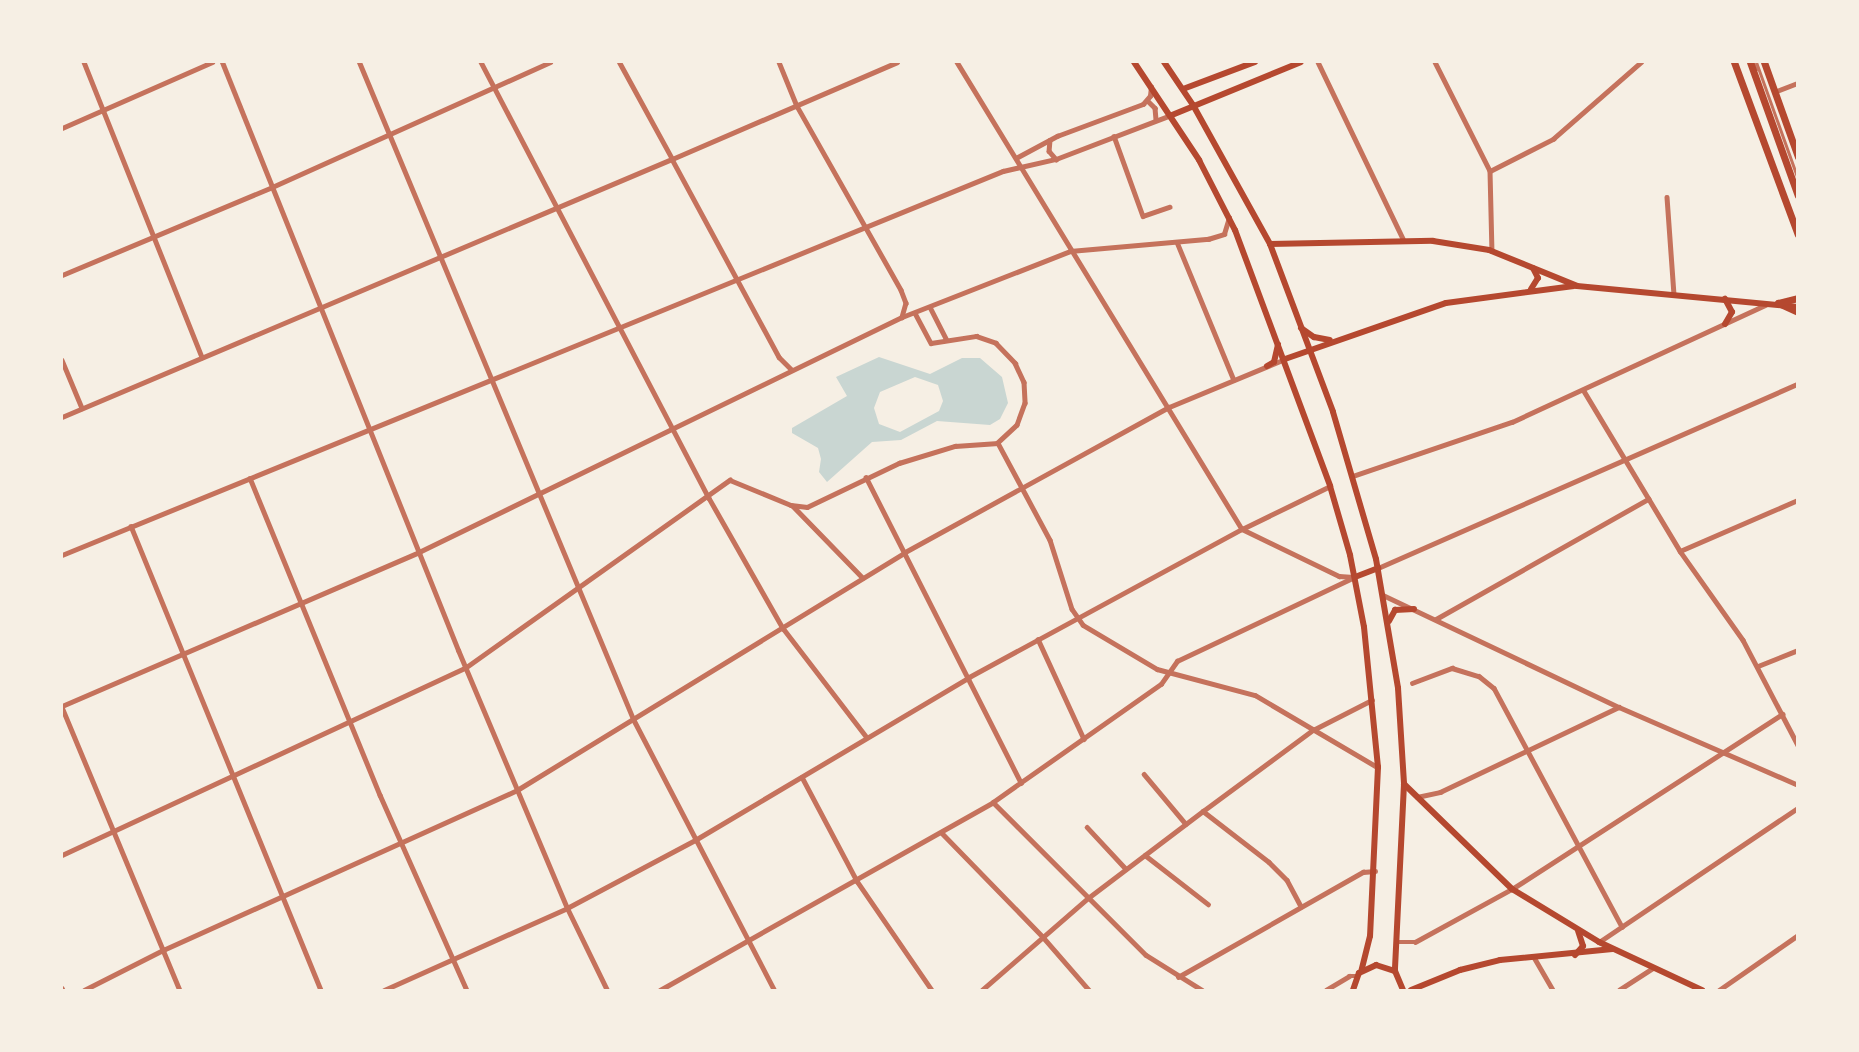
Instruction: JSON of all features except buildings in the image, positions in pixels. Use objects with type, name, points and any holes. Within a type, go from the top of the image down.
[{"type":"main road","points":[[1134,62],[1172,115],[1229,218],[1278,340],[1330,486],[1355,577],[1372,700],[1378,767],[1376,872],[1370,942],[1353,990]]},
{"type":"main road","points":[[1164,62],[1193,105],[1270,244],[1353,476],[1378,568],[1389,621],[1404,784],[1395,971],[1403,990]]},
{"type":"main road","points":[[1183,90],[1255,62]]},
{"type":"main road","points":[[1172,115],[1301,62]]},
{"type":"main road","points":[[1753,62],[1797,196]]},
{"type":"main road","points":[[1764,62],[1797,157]]},
{"type":"main road","points":[[1736,64],[1797,243]]},
{"type":"main road","points":[[1789,219],[1797,235]]},
{"type":"main road","points":[[1270,244],[1403,240],[1492,251],[1577,286]]},
{"type":"main road","points":[[1531,289],[1538,278],[1532,267]]},
{"type":"main road","points":[[1285,359],[1330,340],[1446,303],[1531,289],[1577,286],[1778,303],[1797,309]]},
{"type":"main road","points":[[1725,299],[1732,312],[1725,324]]},
{"type":"main road","points":[[1778,303],[1797,300]]},
{"type":"main road","points":[[1301,327],[1314,337],[1330,340]]},
{"type":"main road","points":[[1267,366],[1277,353],[1278,340]]},
{"type":"main road","points":[[1355,577],[1378,568]]},
{"type":"main road","points":[[1389,621],[1395,610],[1414,609]]},
{"type":"main road","points":[[1404,784],[1512,889],[1612,949],[1702,990]]},
{"type":"main road","points":[[1572,956],[1583,946],[1576,928]]},
{"type":"main road","points":[[1411,990],[1460,969],[1534,957],[1572,956],[1612,949]]},
{"type":"main road","points":[[1359,973],[1376,965],[1395,971]]},
{"type":"street","points":[[84,62],[202,357]]},
{"type":"street","points":[[62,128],[212,62]]},
{"type":"street","points":[[222,62],[465,668],[567,908],[607,990]]},
{"type":"street","points":[[359,62],[538,496],[633,718],[774,990]]},
{"type":"street","points":[[481,62],[558,207],[670,430],[783,628],[866,736]]},
{"type":"street","points":[[62,275],[272,187],[549,62]]},
{"type":"street","points":[[619,62],[779,357],[792,370]]},
{"type":"street","points":[[779,62],[797,105],[901,290],[906,303],[902,317]]},
{"type":"street","points":[[62,417],[897,62]]},
{"type":"street","points":[[957,62],[1070,251],[1169,407],[1242,529],[1339,576],[1355,577]]},
{"type":"street","points":[[1318,62],[1403,240]]},
{"type":"street","points":[[1435,62],[1490,171],[1492,251]]},
{"type":"street","points":[[1490,171],[1553,139],[1641,62]]},
{"type":"street","points":[[1753,62],[1797,179]]},
{"type":"street","points":[[1753,62],[1797,187]]},
{"type":"street","points":[[1149,81],[1148,101],[1155,108],[1156,120]]},
{"type":"street","points":[[1774,92],[1797,83]]},
{"type":"street","points":[[1016,159],[1050,141],[1148,101]]},
{"type":"street","points":[[62,555],[490,378],[1021,166],[1056,159],[1172,115]]},
{"type":"street","points":[[1114,136],[1143,216],[1169,207]]},
{"type":"street","points":[[1050,141],[1049,151],[1056,159]]},
{"type":"street","points":[[1667,197],[1674,295]]},
{"type":"street","points":[[180,990],[62,706],[300,601],[419,552],[902,317],[1070,251],[1177,242],[1222,235],[1228,228],[1229,218]]},
{"type":"street","points":[[1177,242],[1234,380]]},
{"type":"street","points":[[1353,476],[1476,436],[1584,391],[1725,324],[1778,303]]},
{"type":"street","points":[[930,307],[946,339]]},
{"type":"street","points":[[62,855],[114,828],[465,668],[709,498],[730,480],[791,505],[815,506],[866,477],[955,446],[998,443],[1017,425],[1026,403],[1022,375],[996,343],[965,335],[931,344],[915,313]]},
{"type":"street","points":[[84,990],[163,950],[401,845],[517,790],[905,552],[1024,489],[1169,407],[1285,359]]},
{"type":"street","points":[[62,360],[82,408]]},
{"type":"street","points":[[1378,568],[1623,458],[1797,384]]},
{"type":"street","points":[[1584,391],[1680,551],[1758,666],[1797,745]]},
{"type":"street","points":[[998,443],[1050,540],[1077,618],[1169,673],[1255,694],[1378,767]]},
{"type":"street","points":[[250,477],[401,845],[467,990]]},
{"type":"street","points":[[866,477],[969,676],[1021,783]]},
{"type":"street","points":[[384,990],[567,908],[695,840],[969,676],[1242,529],[1330,486]]},
{"type":"street","points":[[1436,619],[1648,499]]},
{"type":"street","points":[[1680,551],[1797,500]]},
{"type":"street","points":[[791,505],[863,578]]},
{"type":"street","points":[[131,525],[281,899],[321,990]]},
{"type":"street","points":[[660,990],[857,881],[993,802],[1161,684],[1177,662],[1355,577]]},
{"type":"street","points":[[1383,595],[1619,707],[1797,785]]},
{"type":"street","points":[[1038,639],[1084,739]]},
{"type":"street","points":[[1758,666],[1797,650]]},
{"type":"street","points":[[1412,683],[1452,668],[1479,676],[1502,698],[1622,927]]},
{"type":"street","points":[[982,990],[1088,898],[1203,811],[1313,730],[1372,700]]},
{"type":"street","points":[[1417,797],[1440,792],[1619,707]]},
{"type":"street","points":[[1396,942],[1416,942],[1512,889],[1782,714]]},
{"type":"street","points":[[1144,774],[1186,824]]},
{"type":"street","points":[[802,777],[857,881],[933,990]]},
{"type":"street","points":[[993,802],[1146,955],[1202,990]]},
{"type":"street","points":[[1599,942],[1797,808]]},
{"type":"street","points":[[1203,811],[1269,862],[1287,880],[1300,906]]},
{"type":"street","points":[[1087,827],[1126,869]]},
{"type":"street","points":[[942,833],[1043,937],[1089,990]]},
{"type":"street","points":[[1145,855],[1208,904]]},
{"type":"street","points":[[1178,977],[1363,872],[1376,872]]},
{"type":"street","points":[[1719,990],[1797,934]]},
{"type":"street","points":[[1534,957],[1553,990]]},
{"type":"street","points":[[1619,990],[1653,968]]},
{"type":"street","points":[[1326,990],[1359,973]]},
{"type":"shaded area","points":[[879,357],[930,374],[962,358],[980,358],[1002,377],[1008,403],[1000,419],[990,425],[937,421],[901,440],[872,442],[827,482],[819,472],[821,459],[818,448],[792,433],[792,428],[847,396],[836,377]],"holes":[[[915,377],[938,385],[943,401],[939,411],[900,432],[879,424],[874,408],[880,392]]]}]
